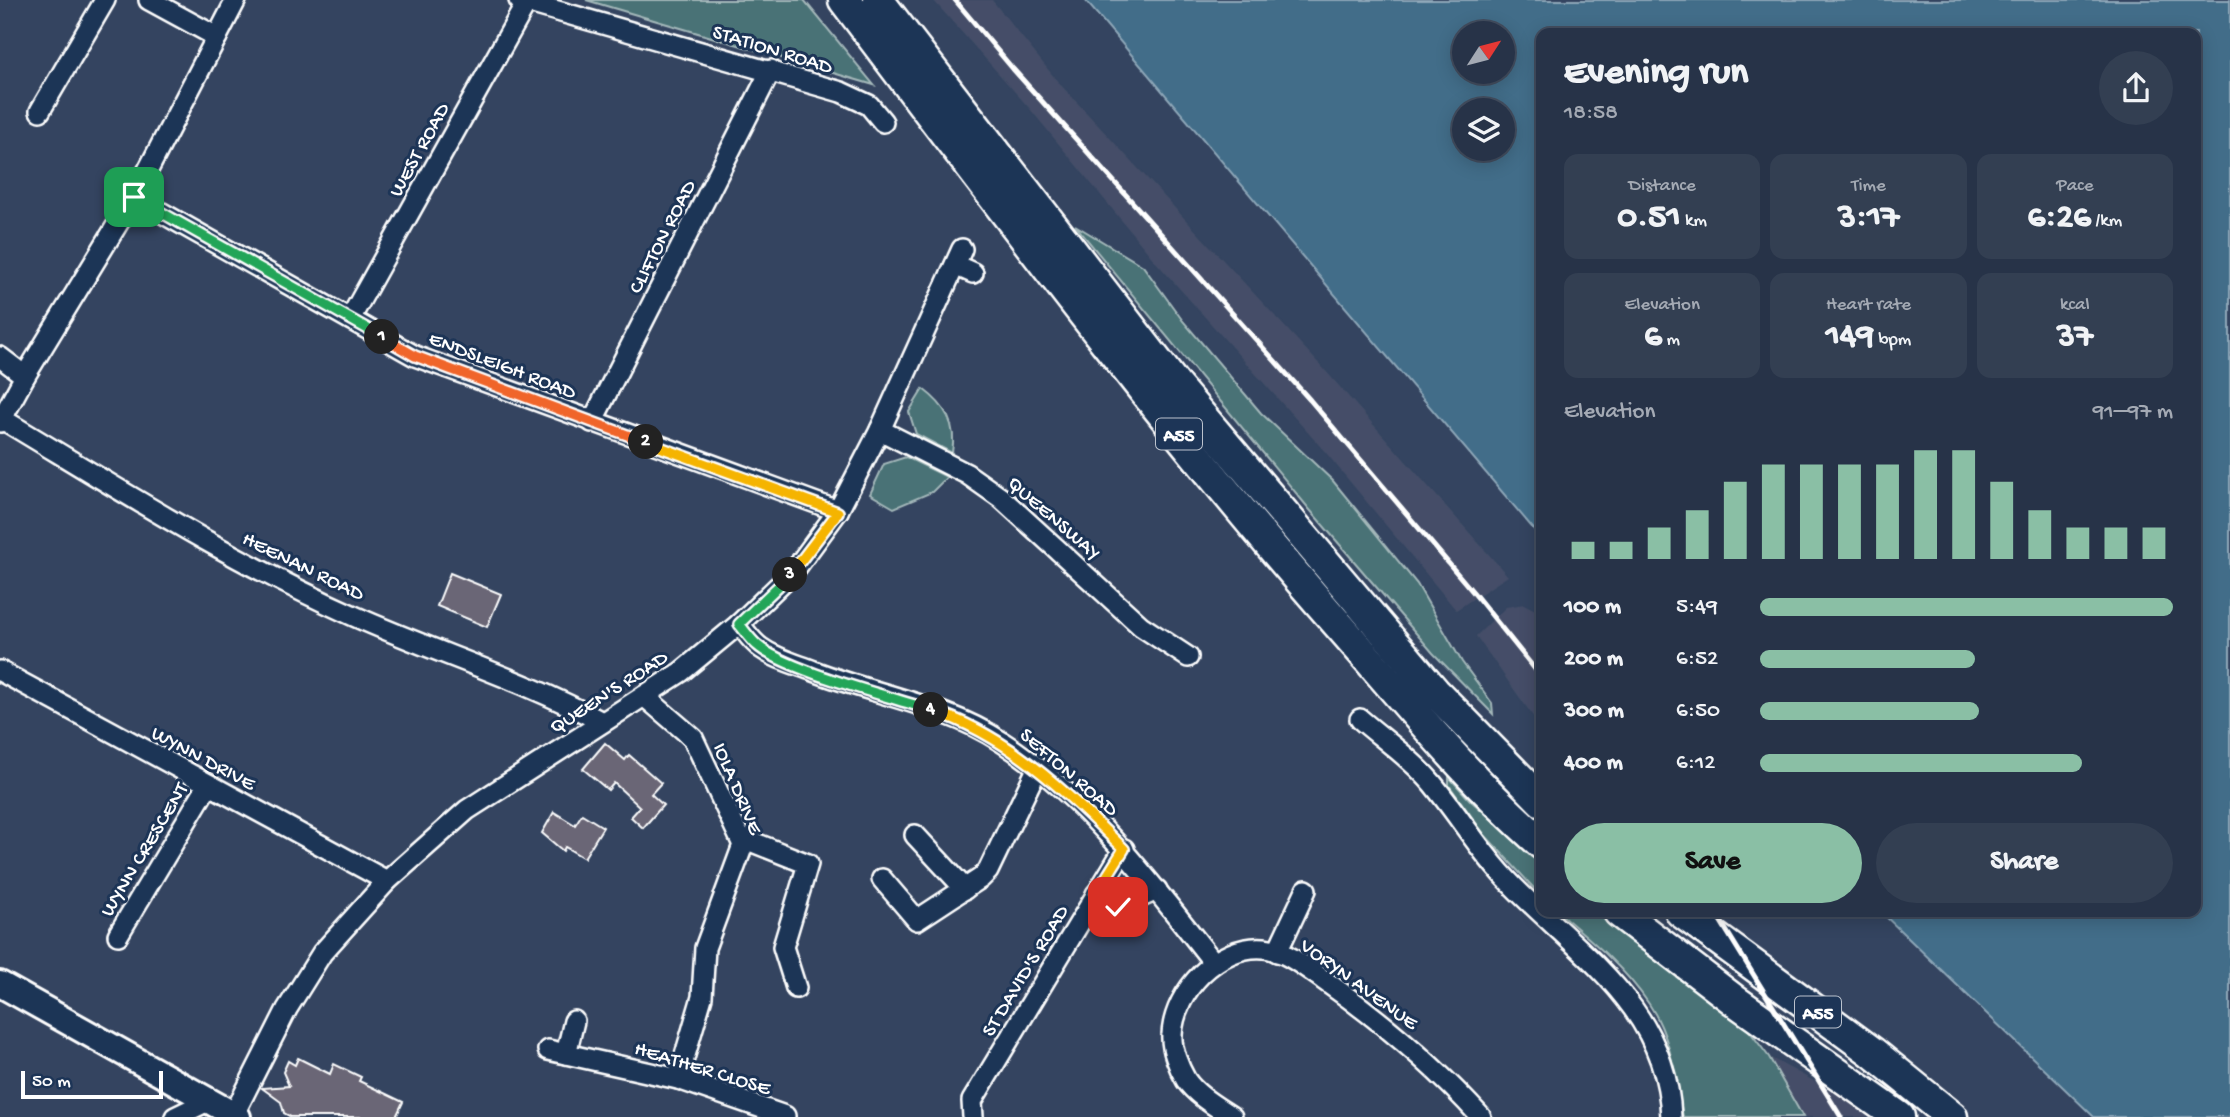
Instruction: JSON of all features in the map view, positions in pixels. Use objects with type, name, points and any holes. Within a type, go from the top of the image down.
[{"type":"highway","name":"A55","points":[[844,0],[1085,318],[1285,564],[1436,736],[1536,838]]},
{"type":"highway","name":"A55","points":[[878,0],[1175,386],[1435,692],[1536,795]]},
{"type":"highway","name":"A55","points":[[1626,917],[1734,1000],[1899,1117]]},
{"type":"highway","name":"A55","points":[[1688,917],[1872,1052],[1952,1117]]},
{"type":"main road","points":[[0,984],[236,1116]]},
{"type":"street","points":[[40,111],[105,0]]},
{"type":"street","points":[[149,0],[217,37]]},
{"type":"street","points":[[1,421],[25,376],[134,197],[236,0]]},
{"type":"street","name":"STATION ROAD","points":[[523,1],[771,70],[869,105],[883,122]]},
{"type":"street","name":"WEST ROAD","points":[[350,319],[523,1]]},
{"type":"street","name":"CLIFTON ROAD","points":[[592,422],[771,70]]},
{"type":"street","name":"ENDSLEIGH ROAD","points":[[134,197],[415,356],[838,512]]},
{"type":"street","name":"QUEEN'S ROAD","points":[[236,1116],[287,1009],[322,953],[387,881],[467,810],[681,672],[739,624],[794,570],[838,512],[963,262]]},
{"type":"street","points":[[0,357],[25,376]]},
{"type":"street","name":"HEENAN ROAD","points":[[1,421],[214,546],[353,616],[561,700],[602,722]]},
{"type":"street","name":"QUEENSWAY","points":[[880,430],[967,474],[1001,498],[1141,625],[1188,657]]},
{"type":"street","name":"SEFTON ROAD","points":[[739,624],[757,645],[772,655],[959,719],[1002,742],[1037,769],[1124,849],[1214,963]]},
{"type":"street","name":"WYNN DRIVE","points":[[0,671],[387,881]]},
{"type":"street","name":"IOLA DRIVE","points":[[644,696],[694,738],[743,845],[705,948],[702,998],[678,1079]]},
{"type":"street","points":[[1360,719],[1431,781],[1469,835],[1513,887],[1536,908]]},
{"type":"street","points":[[882,879],[917,920],[965,889],[988,871],[1037,769]]},
{"type":"street","name":"WYNN CRESCENT","points":[[118,935],[208,785]]},
{"type":"street","points":[[915,835],[965,889]]},
{"type":"street","points":[[740,837],[808,864],[783,947],[796,988]]},
{"type":"street","name":"ST DAVID'S ROAD","points":[[971,1116],[972,1101],[1124,849]]},
{"type":"street","points":[[1096,894],[1118,907],[1157,890]]},
{"type":"street","points":[[1277,952],[1306,890]]},
{"type":"street","points":[[1545,917],[1614,981],[1641,1020],[1661,1062],[1671,1117]]},
{"type":"street","name":"VORYN AVENUE","points":[[1232,1117],[1187,1082],[1171,1037],[1175,1015],[1183,998],[1214,963],[1230,953],[1246,949],[1277,952],[1312,971],[1385,1023],[1451,1083],[1481,1117]]},
{"type":"street","name":"HEATHER CLOSE","points":[[574,1021],[557,1052],[678,1079],[787,1111]]},
{"type":"street","points":[[175,1117],[210,1100]]},
{"type":"shaded area","points":[[933,0],[992,0],[1059,83],[1324,369],[1508,576],[1456,610],[1327,454],[1154,260],[1030,109]]},
{"type":"shaded area","points":[[1085,0],[2230,0],[2230,1117],[2094,1117],[1886,917],[2201,917],[2201,28],[1536,28],[1536,532]]},
{"type":"shaded area","points":[[1524,604],[1536,611],[1536,721],[1476,636],[1506,607]]},
{"type":"shaded area","points":[[1769,1057],[1838,1094],[1868,1117],[1800,1117]]},
{"type":"green space","points":[[586,0],[804,0],[874,85]]},
{"type":"green space","points":[[1075,225],[1143,266],[1183,321],[1261,413],[1333,481],[1417,584],[1462,662],[1492,703],[1493,714],[1433,653],[1310,510]]},
{"type":"green space","points":[[923,389],[938,402],[948,417],[953,434],[952,453],[916,434],[909,412]]},
{"type":"green space","points":[[906,457],[947,477],[932,492],[894,508],[870,494],[884,464]]},
{"type":"green space","points":[[1449,777],[1470,800],[1536,859],[1536,890],[1484,834],[1449,785]]},
{"type":"green space","points":[[1564,917],[1602,917],[1744,1024],[1769,1057],[1803,1117],[1683,1117],[1663,1030],[1640,991],[1595,944]]},
{"type":"building","points":[[450,573],[501,594],[487,627],[437,606]]},
{"type":"building","points":[[605,743],[625,760],[629,755],[661,783],[651,794],[663,805],[643,828],[631,817],[640,807],[614,783],[608,790],[583,769]]},
{"type":"building","points":[[554,812],[575,825],[582,814],[603,827],[584,858],[565,847],[563,851],[542,833]]},
{"type":"building","points":[[298,1058],[330,1074],[334,1064],[361,1077],[359,1081],[403,1102],[396,1117],[291,1117],[284,1113],[281,1102],[262,1088],[289,1086],[283,1072],[288,1061],[295,1065]]},
{"type":"railway","points":[[955,0],[1013,69],[1310,400],[1536,671]]},
{"type":"railway","points":[[1718,917],[1841,1117]]},
{"type":"route","points":[[134,197],[415,356],[838,512],[794,570],[739,624],[757,645],[772,655],[832,678],[959,719],[1002,742],[1085,811],[1124,849],[1096,894],[1118,907]]}]
